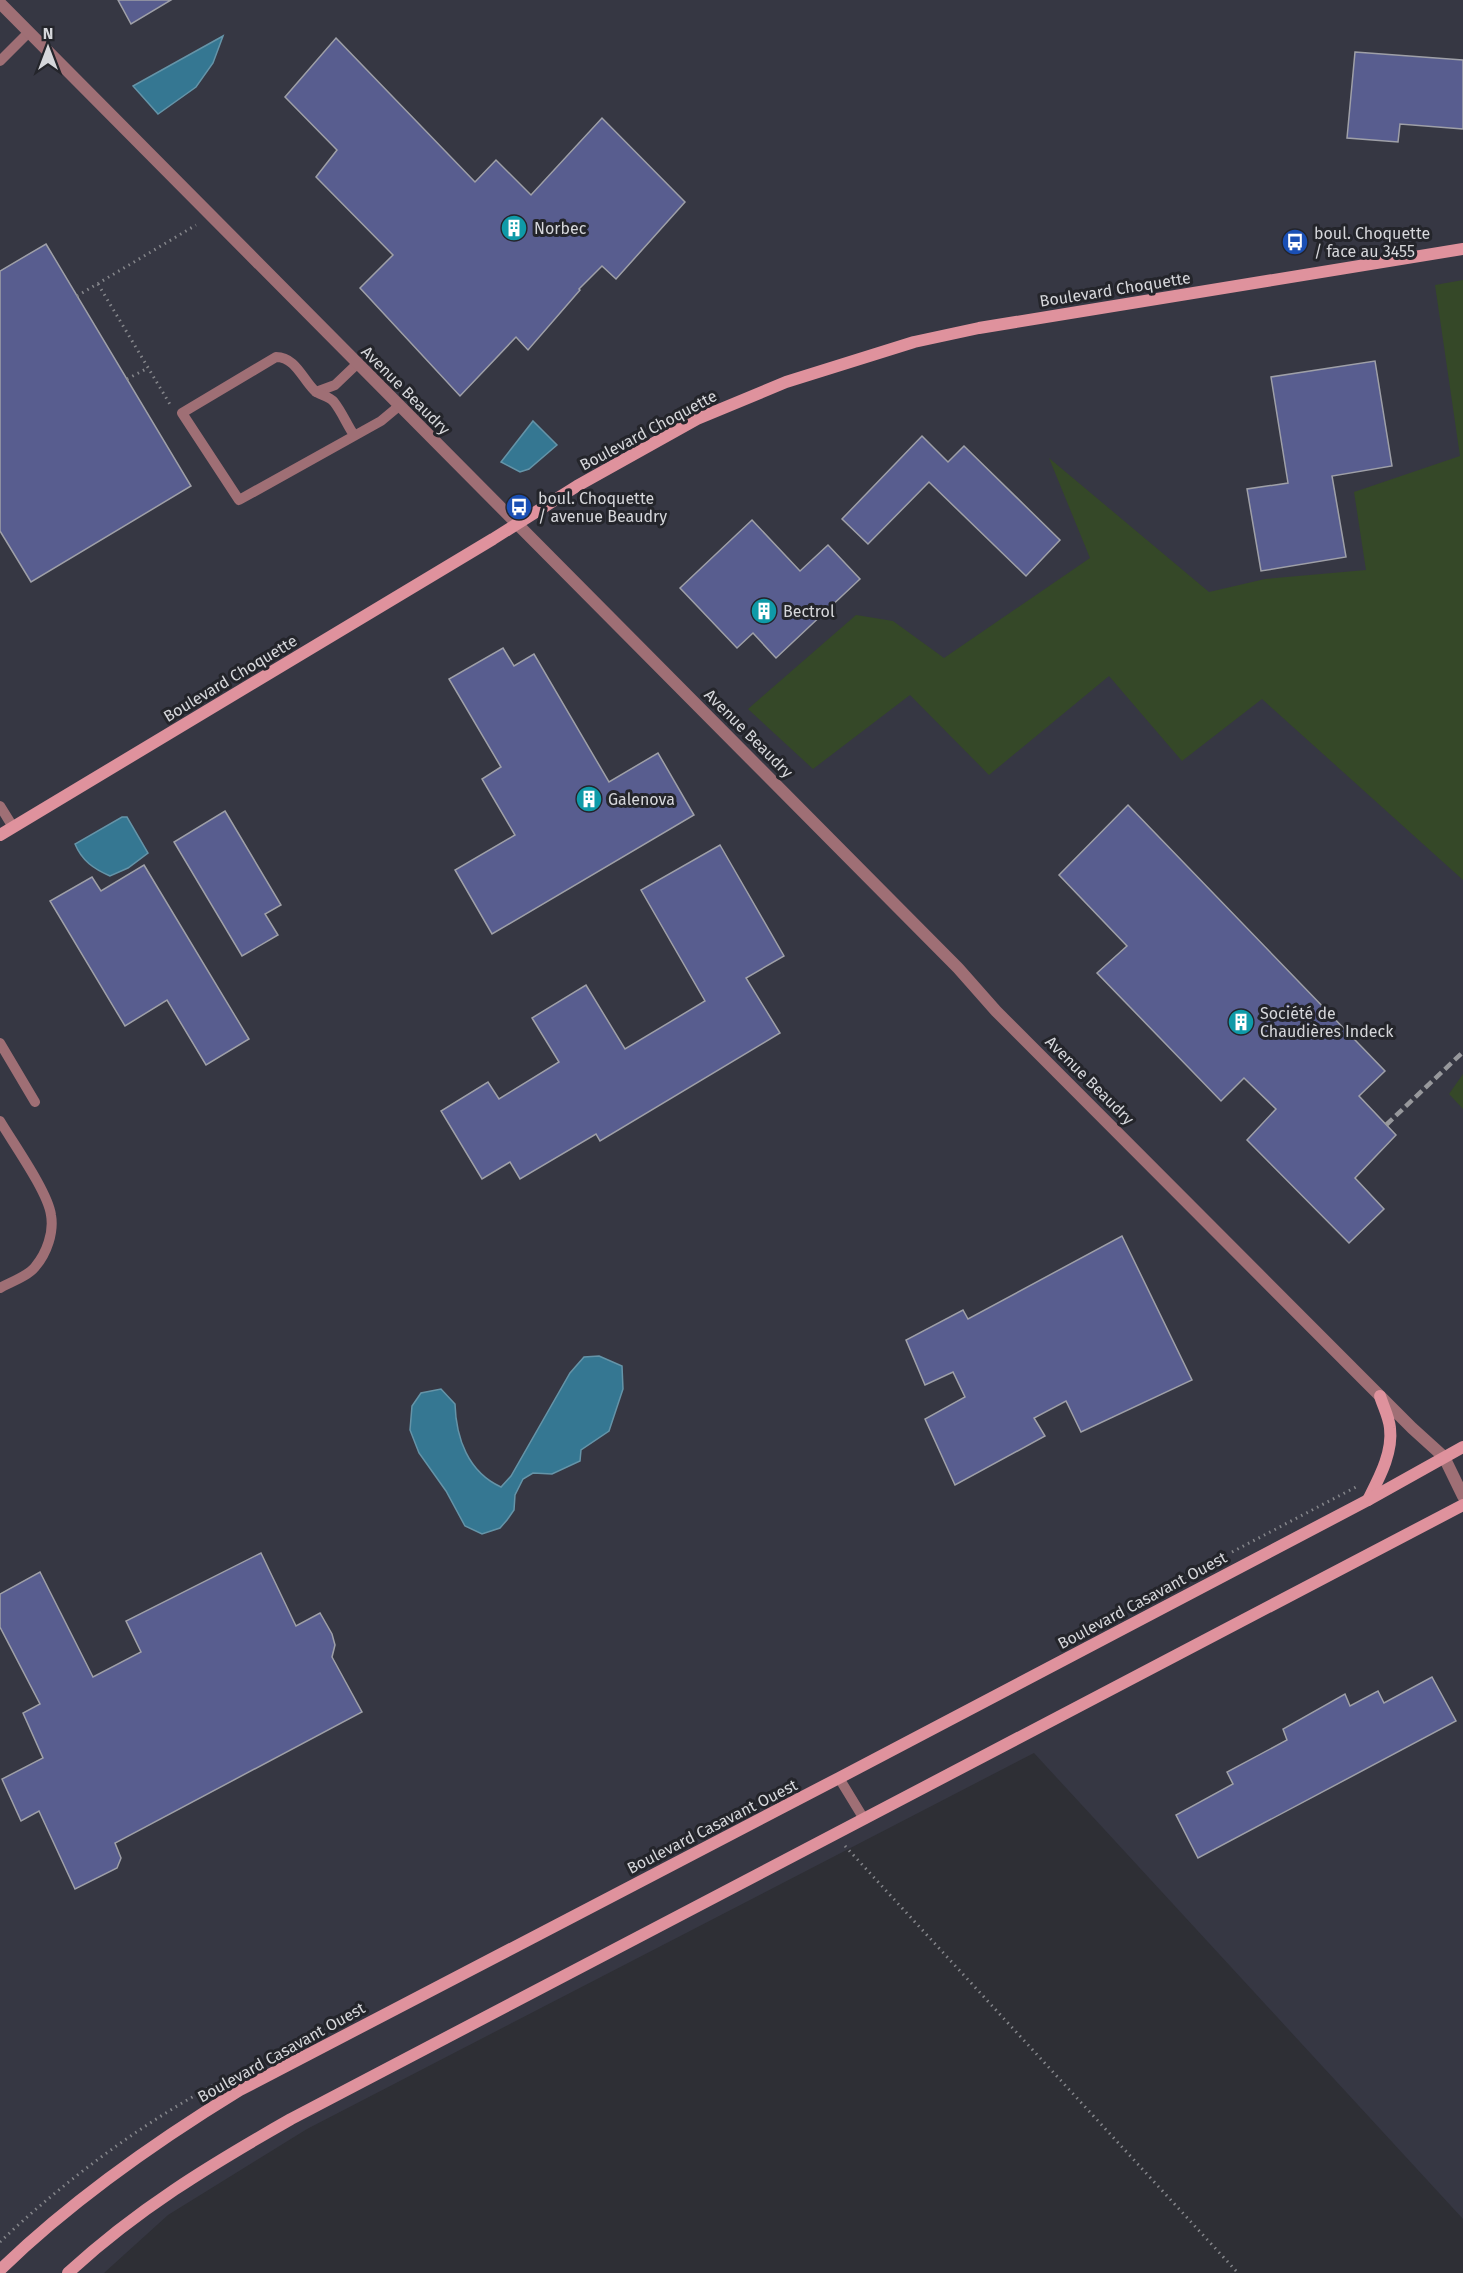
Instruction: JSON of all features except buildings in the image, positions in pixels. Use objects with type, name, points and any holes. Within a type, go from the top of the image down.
[{"type":"main road","name":"Boulevard Choquette","points":[[0,835],[577,486],[697,419],[786,382],[914,342],[979,327],[1463,249]]},
{"type":"main road","points":[[1368,1500],[1385,1467],[1389,1446],[1390,1428],[1380,1396]]},
{"type":"main road","name":"Boulevard Casavant Ouest","points":[[0,2270],[40,2231],[115,2173],[170,2134],[240,2090],[1368,1500],[1463,1447]]},
{"type":"main road","points":[[68,2273],[156,2200],[291,2119],[1463,1506]]},
{"type":"street","name":"Avenue Beaudry","points":[[0,3],[958,968],[996,1011],[1380,1396],[1444,1457],[1463,1496]]},
{"type":"lane","points":[[0,61],[28,32]]},
{"type":"lane","points":[[354,435],[334,403],[326,395],[316,393],[292,363],[283,357],[276,357],[182,413],[239,500],[381,421],[399,406]]},
{"type":"lane","points":[[316,393],[335,385],[357,364]]},
{"type":"lane","points":[[0,806],[13,827]]},
{"type":"lane","points":[[0,1043],[35,1102]]},
{"type":"lane","points":[[0,1121],[45,1197],[51,1214],[46,1248],[34,1268],[0,1288]]},
{"type":"lane","points":[[839,1778],[864,1819]]},
{"type":"path","points":[[77,296],[196,225]]},
{"type":"path","points":[[98,284],[172,407]]},
{"type":"path","points":[[127,379],[148,368]]},
{"type":"path","points":[[835,1835],[1238,2273]]},
{"type":"shaded area","points":[[0,0],[1463,0],[1463,2219],[1034,1753],[307,2129],[168,2215],[104,2273],[0,2273]]},
{"type":"green space","points":[[1463,280],[1463,880],[1262,699],[1182,761],[1109,676],[989,775],[910,695],[813,769],[748,709],[856,615],[893,621],[944,658],[1090,558],[1049,458],[1209,592],[1265,579],[1366,570],[1354,492],[1460,456],[1435,285]]},
{"type":"green space","points":[[1463,1074],[1463,1109],[1449,1094]]},
{"type":"water","points":[[223,36],[213,63],[196,87],[158,114],[133,86]]},
{"type":"water","points":[[533,421],[557,445],[529,469],[520,472],[501,462]]},
{"type":"water","points":[[122,817],[127,817],[148,853],[128,868],[110,876],[89,864],[75,844]]},
{"type":"water","points":[[599,1356],[622,1366],[623,1389],[609,1431],[581,1450],[580,1461],[552,1474],[533,1473],[523,1479],[515,1495],[514,1510],[500,1528],[482,1534],[465,1526],[446,1491],[419,1453],[410,1430],[412,1406],[421,1393],[441,1389],[455,1404],[458,1429],[466,1453],[480,1472],[501,1487],[511,1476],[570,1373],[584,1357]]},
{"type":"railway","points":[[1386,1125],[1463,1052]]},
{"type":"place","name":"Norbec","points":[[514,228]]},
{"type":"place","name":"boul. Choquette / face au 3455","points":[[1295,242]]},
{"type":"place","name":"boul. Choquette / avenue Beaudry","points":[[519,507]]},
{"type":"place","name":"Bectrol","points":[[764,611]]},
{"type":"place","name":"Galenova","points":[[589,799]]},
{"type":"place","name":"Société de Chaudières Indeck","points":[[1241,1022]]}]
